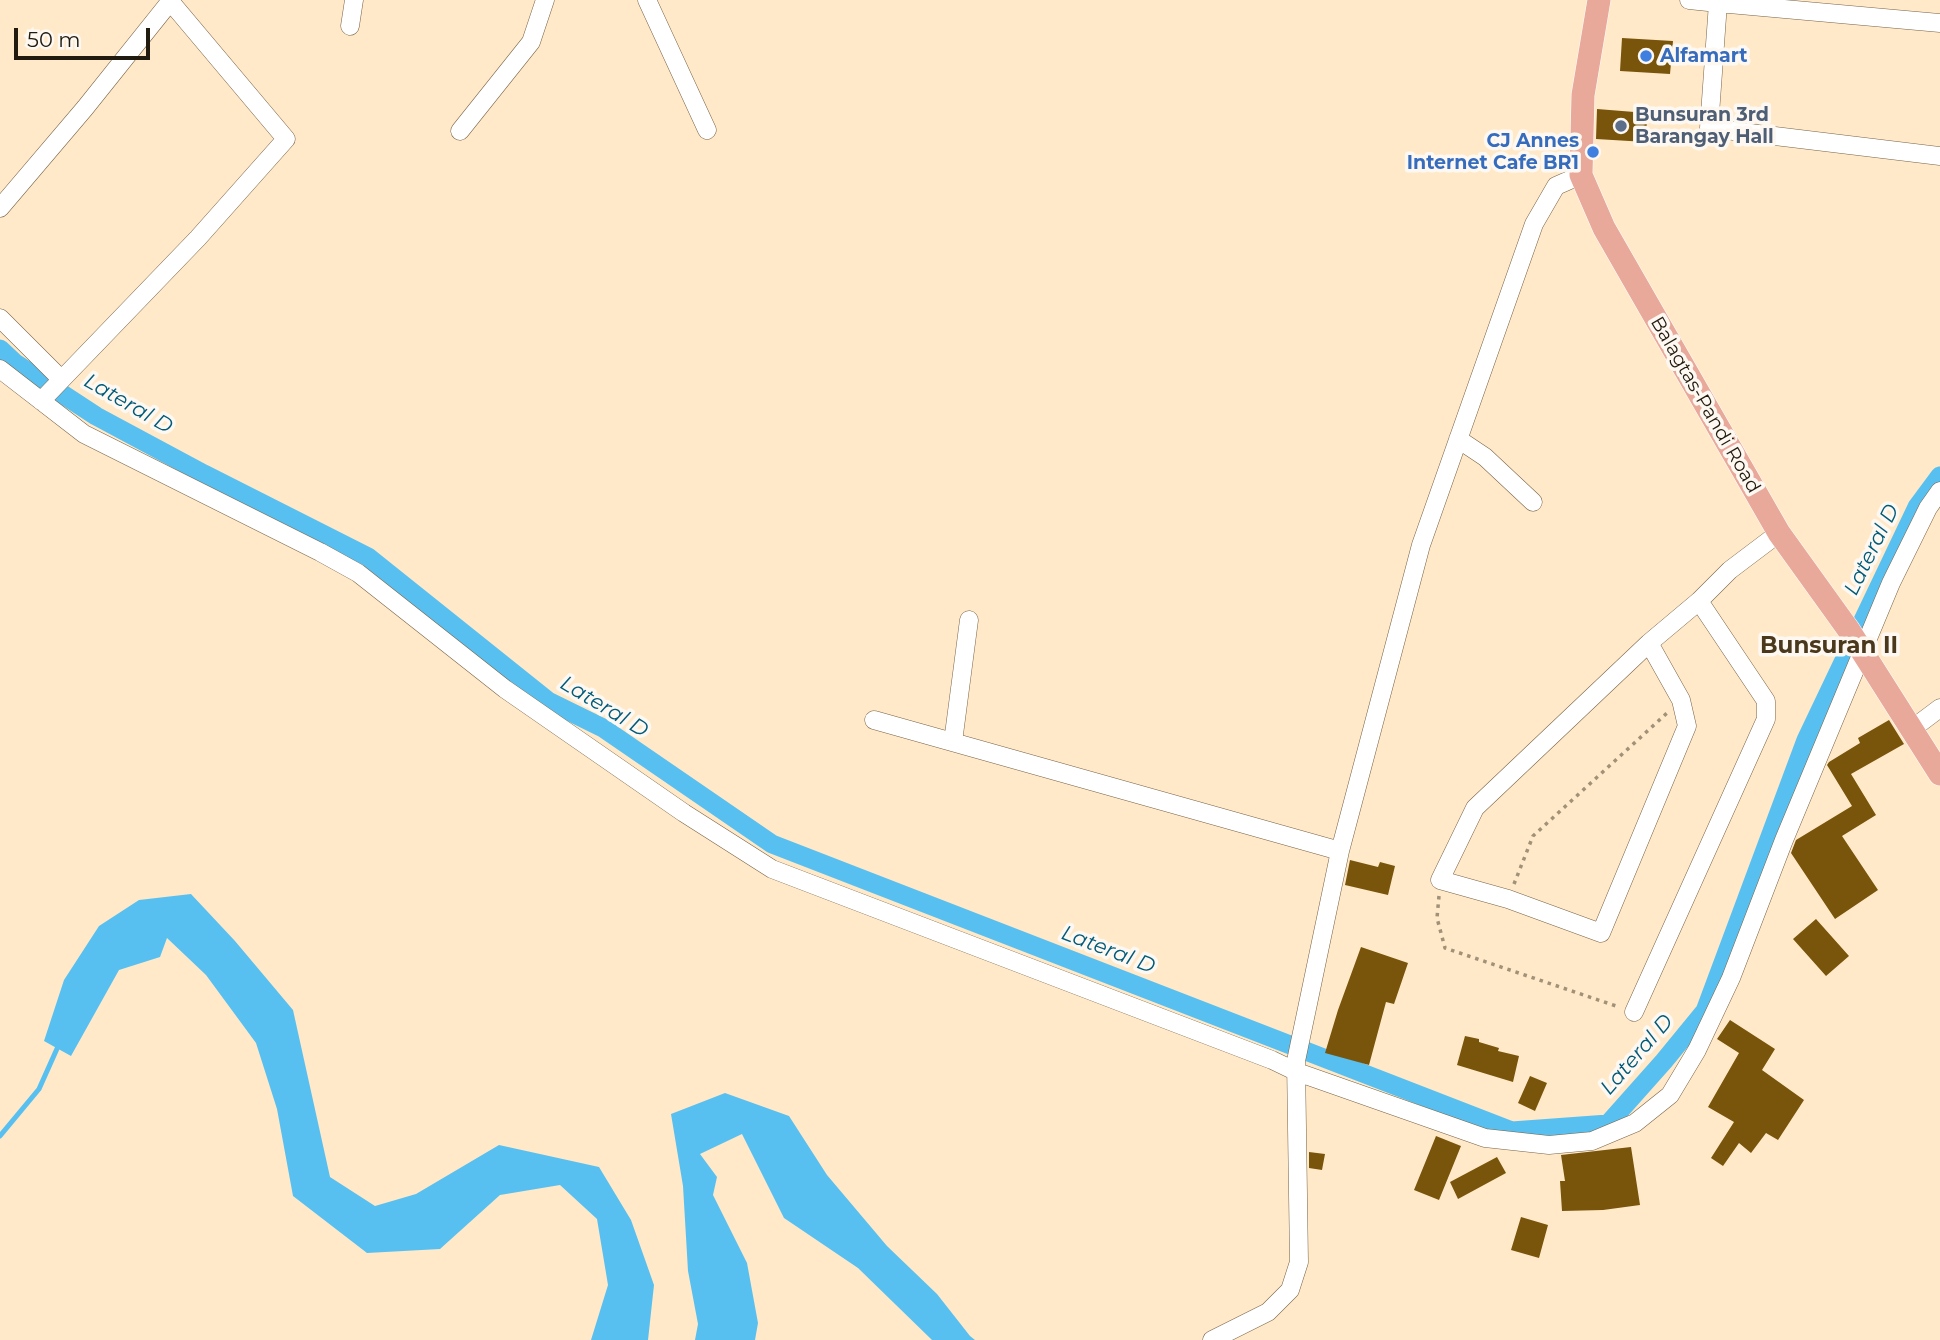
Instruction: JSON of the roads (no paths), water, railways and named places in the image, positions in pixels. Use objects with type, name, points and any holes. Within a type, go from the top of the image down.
[{"type":"main road","name":"Balagtas-Pandi Road","points":[[1599,0],[1583,95],[1581,175],[1604,228],[1779,533],[1857,642],[1940,774]]},
{"type":"street","points":[[350,26],[354,0]]},
{"type":"street","points":[[460,131],[531,42],[545,0]]},
{"type":"street","points":[[647,0],[707,130]]},
{"type":"street","points":[[1689,0],[1940,23]]},
{"type":"street","points":[[0,208],[85,108],[169,1],[286,139],[198,238],[41,401]]},
{"type":"street","points":[[1718,3],[1709,128],[1940,156]]},
{"type":"street","points":[[1212,1340],[1268,1312],[1290,1290],[1299,1262],[1297,1066],[1340,851],[1421,545],[1534,224],[1556,186],[1581,175]]},
{"type":"street","points":[[0,318],[61,379]]},
{"type":"street","points":[[0,369],[83,434],[358,573],[505,690],[684,813],[772,869],[1272,1060],[1297,1066],[1485,1138],[1549,1145],[1592,1140],[1635,1123],[1670,1095],[1703,1038],[1731,978],[1794,816],[1857,642],[1928,508],[1940,491]]},
{"type":"street","points":[[1458,439],[1485,457],[1533,502]]},
{"type":"street","points":[[1649,643],[1681,700],[1687,726],[1601,933],[1508,899],[1440,880],[1475,808],[1649,643],[1699,601],[1730,570],[1779,533]]},
{"type":"street","points":[[1634,1012],[1766,719],[1766,701],[1699,601]]},
{"type":"street","points":[[953,742],[969,620]]},
{"type":"street","points":[[1912,729],[1940,708]]},
{"type":"street","points":[[874,720],[1340,851]]},
{"type":"water","points":[[191,894],[293,1010],[330,1177],[375,1206],[416,1194],[499,1145],[599,1167],[631,1220],[654,1285],[648,1340],[591,1340],[608,1285],[597,1219],[560,1185],[500,1195],[440,1249],[367,1253],[293,1196],[277,1109],[256,1043],[206,975],[167,938],[160,957],[119,970],[71,1056],[44,1041],[64,980],[99,926],[139,900]]},
{"type":"water","points":[[725,1093],[789,1116],[827,1175],[887,1246],[937,1294],[975,1340],[932,1340],[858,1268],[784,1218],[742,1134],[700,1154],[717,1177],[713,1195],[747,1263],[758,1323],[755,1340],[695,1340],[698,1324],[688,1271],[683,1186],[671,1114]]},
{"type":"waterway","name":"Lateral D","points":[[0,349],[15,363],[96,416],[368,557],[548,701],[603,728],[772,844],[1512,1131],[1608,1124],[1705,1011],[1806,740],[1917,507],[1940,476]]},
{"type":"waterway","points":[[0,1136],[39,1089],[60,1042]]},
{"type":"place","name":"Alfamart","points":[[1646,56]]},
{"type":"place","name":"Bunsuran 3rd Barangay Hall","points":[[1621,126]]},
{"type":"place","name":"CJ Annes Internet Cafe BR1","points":[[1593,152]]},
{"type":"district","name":"Bunsuran II","points":[[1829,646]]}]
